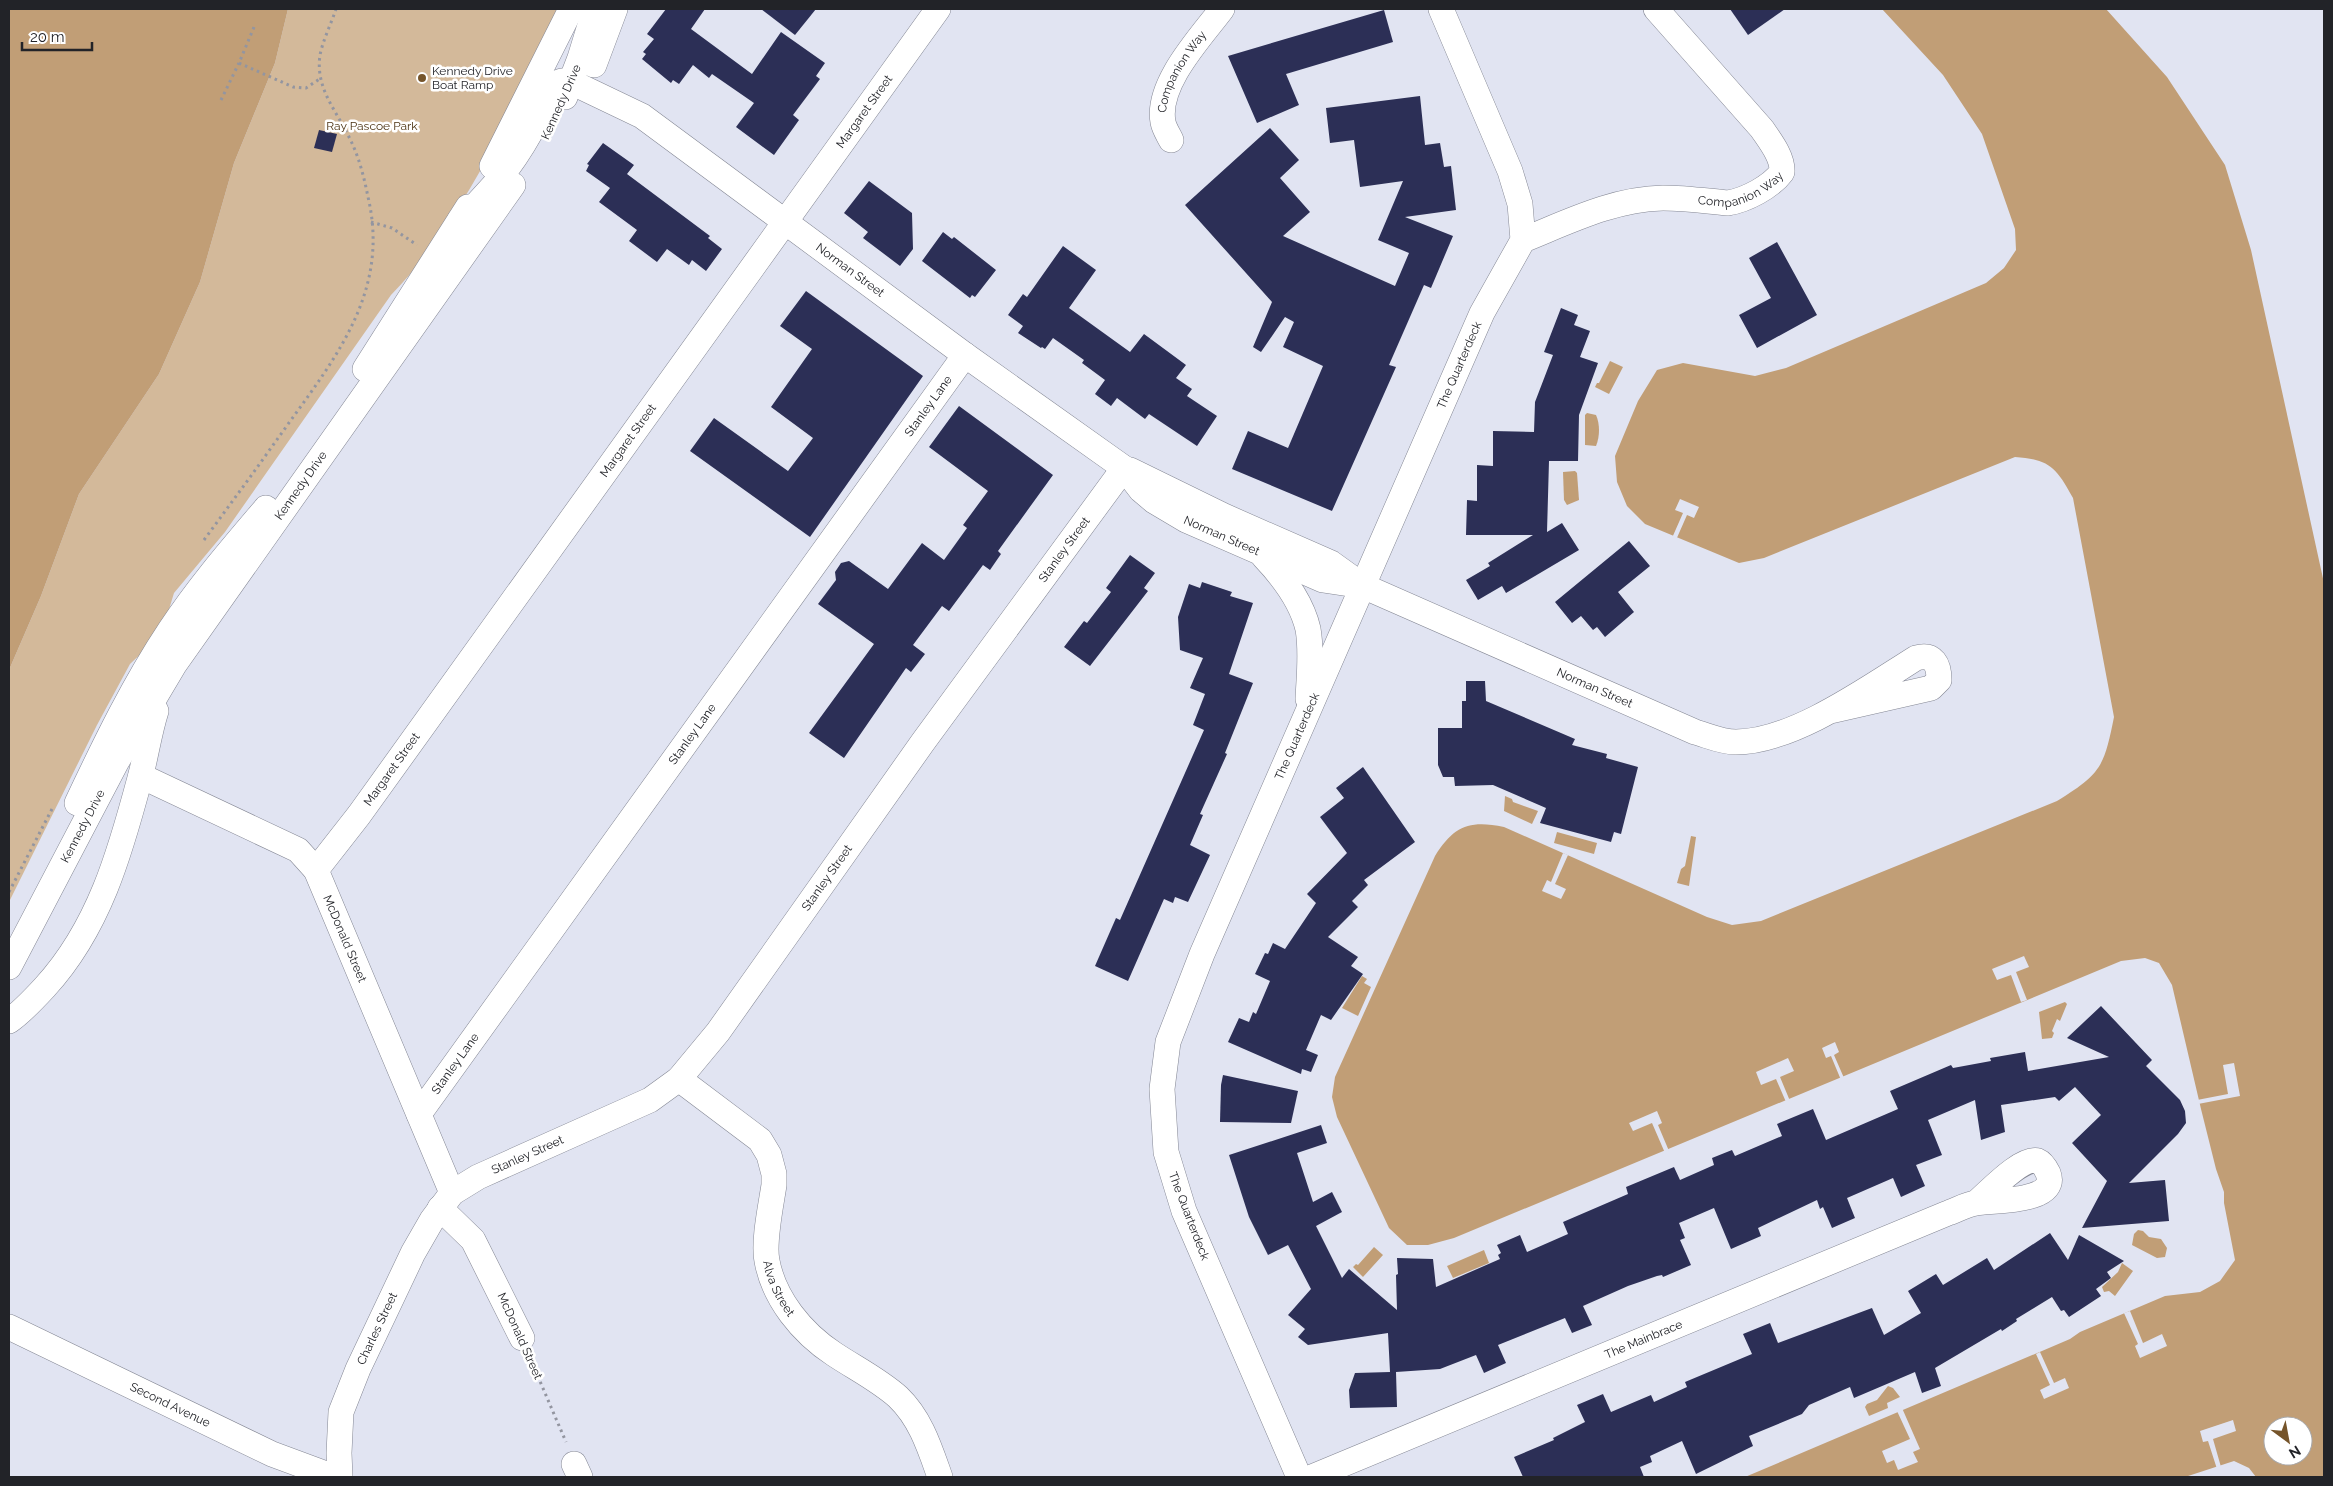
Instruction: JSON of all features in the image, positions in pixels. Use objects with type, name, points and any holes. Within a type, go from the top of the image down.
[{"type":"street","name":"Kennedy Drive","points":[[9,937],[54,852],[116,724],[169,631],[205,582],[279,493],[330,423],[487,176],[571,9]]},
{"type":"street","name":"Kennedy Drive","points":[[9,967],[117,761],[174,665],[541,148],[557,116],[578,85],[580,58],[594,9]]},
{"type":"street","points":[[460,220],[489,194],[511,163],[529,134],[554,84],[562,81],[578,85],[614,9]]},
{"type":"street","name":"Margaret Street","points":[[316,870],[359,815],[938,9]]},
{"type":"street","name":"Companion Way","points":[[1171,140],[1164,126],[1162,115],[1168,87],[1181,64],[1222,9]]},
{"type":"street","points":[[1441,9],[1513,179],[1520,204],[1523,240]]},
{"type":"street","name":"Companion Way","points":[[1523,240],[1599,210],[1632,202],[1661,198],[1728,203],[1737,201],[1760,190],[1782,172],[1780,161],[1762,129],[1656,9]]},
{"type":"street","name":"Norman Street","points":[[578,85],[642,116],[965,355],[1124,468],[1141,490],[1154,501],[1186,520],[1323,580],[1363,586]]},
{"type":"street","name":"The Quarterdeck","points":[[1299,1477],[1184,1211],[1166,1152],[1162,1123],[1162,1089],[1168,1042],[1185,993],[1482,313],[1523,240]]},
{"type":"street","name":"Stanley Lane","points":[[419,1114],[965,355]]},
{"type":"street","name":"Norman Street","points":[[1124,468],[1139,473],[1224,516],[1331,563],[1363,586],[1695,732],[1723,740],[1756,741],[1773,736],[1830,711]]},
{"type":"street","name":"Stanley Street","points":[[446,1200],[478,1177],[638,1107],[679,1079],[714,1037],[923,742],[1124,468]]},
{"type":"street","points":[[1261,553],[1277,570],[1301,608],[1308,629],[1310,661],[1305,718]]},
{"type":"street","points":[[9,1021],[53,978],[85,932],[103,897],[113,872],[141,776],[154,717],[161,697],[189,644]]},
{"type":"street","name":"McDonald Street","points":[[141,776],[298,850],[316,870],[419,1114],[446,1200],[473,1240],[522,1338]]},
{"type":"street","name":"Alva Street","points":[[679,1079],[754,1134],[769,1155],[774,1174],[774,1185],[766,1259],[772,1282],[785,1304],[800,1325],[820,1343],[877,1382],[904,1404],[925,1436],[940,1477]]},
{"type":"street","name":"Charles Street","points":[[340,1477],[340,1423],[348,1391],[413,1253],[446,1200]]},
{"type":"street","name":"The Mainbrace","points":[[1312,1477],[1976,1203]]},
{"type":"street","name":"Second Avenue","points":[[9,1326],[272,1454],[334,1477]]},
{"type":"path","points":[[202,544],[336,358],[359,312],[369,279],[373,246],[369,199],[360,165],[350,139],[322,87],[320,55],[336,9]]},
{"type":"path","points":[[221,100],[240,62],[254,27]]},
{"type":"path","points":[[240,62],[293,87],[306,88],[321,78]]},
{"type":"path","points":[[371,222],[392,228],[422,249]]},
{"type":"path","points":[[9,892],[54,805]]},
{"type":"path","name":"McDonald Street","points":[[522,1338],[577,1471]]},
{"type":"green space","name":"Ray Pascoe Park","points":[[288,9],[563,9],[487,159],[443,231],[391,295],[225,532],[174,593],[167,616],[147,648],[130,664],[97,725],[9,902],[9,670],[41,596],[79,494],[159,374],[200,282],[234,163],[275,63]]},
{"type":"shaded area","points":[[9,9],[288,9],[275,63],[234,163],[200,282],[159,374],[79,494],[41,596],[9,670]]},
{"type":"shaded area","points":[[1882,9],[2106,9],[2167,77],[2225,165],[2251,250],[2324,583],[2324,1477],[2256,1477],[2249,1468],[2234,1461],[2185,1477],[1745,1477],[2070,1339],[2080,1332],[2165,1296],[2200,1292],[2220,1281],[2235,1260],[2224,1203],[2224,1192],[2216,1169],[2172,985],[2159,963],[2145,958],[2121,961],[1454,1238],[1428,1245],[1407,1245],[1389,1228],[1337,1117],[1332,1097],[1335,1077],[1435,856],[1449,838],[1464,828],[1481,824],[1504,827],[1707,917],[1732,925],[1761,921],[2057,801],[2083,784],[2098,768],[2107,747],[2114,717],[2073,498],[2057,473],[2045,463],[2015,457],[1764,558],[1739,563],[1645,524],[1627,506],[1617,482],[1615,456],[1638,401],[1657,370],[1683,363],[1755,376],[1786,368],[1986,283],[2004,268],[2016,250],[2015,229],[1982,134],[1943,75]]},
{"type":"shaded area","points":[[1610,361],[1623,367],[1609,394],[1595,387]]},
{"type":"shaded area","points":[[1587,413],[1596,415],[1599,426],[1596,446],[1585,445],[1585,415]]},
{"type":"shaded area","points":[[1575,471],[1577,473],[1579,500],[1567,505],[1564,500],[1563,472]]},
{"type":"shaded area","points":[[1505,796],[1512,799],[1513,802],[1538,811],[1532,824],[1504,811]]},
{"type":"shaded area","points":[[1557,832],[1597,843],[1594,854],[1554,843]]},
{"type":"shaded area","points":[[1691,836],[1696,837],[1689,886],[1677,883],[1681,869],[1685,866]]},
{"type":"shaded area","points":[[1362,976],[1367,979],[1364,983],[1371,987],[1358,1016],[1342,1008]]},
{"type":"shaded area","points":[[2065,1002],[2067,1004],[2060,1021],[2057,1019],[2052,1031],[2054,1033],[2052,1038],[2042,1039],[2039,1012]]},
{"type":"shaded area","points":[[2138,1230],[2143,1231],[2149,1237],[2161,1239],[2167,1248],[2165,1257],[2157,1258],[2132,1245],[2134,1234]]},
{"type":"shaded area","points":[[1374,1247],[1383,1255],[1363,1277],[1353,1267],[1356,1264],[1358,1265]]},
{"type":"shaded area","points":[[1484,1250],[1489,1263],[1453,1278],[1447,1266]]},
{"type":"shaded area","points":[[2122,1263],[2133,1271],[2115,1296],[2109,1291],[2104,1292],[2102,1287],[2118,1272]]},
{"type":"shaded area","points":[[1888,1386],[1893,1388],[1900,1397],[1887,1403],[1888,1408],[1869,1416],[1865,1407],[1867,1404],[1877,1400]]},
{"type":"pier","points":[[1680,499],[1699,507],[1694,518],[1687,515],[1676,540],[1672,538],[1683,513],[1675,510]]},
{"type":"pier","points":[[1563,853],[1568,855],[1555,884],[1566,889],[1561,899],[1542,891],[1547,880],[1551,882]]},
{"type":"pier","points":[[2024,956],[2029,967],[2016,972],[2027,1000],[2021,1002],[2011,975],[1997,980],[1992,969]]},
{"type":"pier","points":[[1835,1042],[1839,1052],[1834,1055],[1844,1078],[1841,1080],[1831,1056],[1826,1058],[1822,1048]]},
{"type":"pier","points":[[1788,1058],[1794,1071],[1780,1077],[1790,1101],[1786,1102],[1776,1079],[1761,1085],[1756,1072]]},
{"type":"pier","points":[[2234,1063],[2240,1096],[2198,1104],[2197,1100],[2228,1094],[2223,1065]]},
{"type":"pier","points":[[1657,1111],[1662,1123],[1658,1125],[1669,1151],[1665,1153],[1652,1123],[1633,1131],[1629,1123]]},
{"type":"pier","points":[[2130,1311],[2143,1343],[2162,1334],[2167,1346],[2140,1358],[2135,1346],[2138,1344],[2124,1313]]},
{"type":"pier","points":[[2040,1352],[2054,1383],[2065,1378],[2069,1388],[2044,1399],[2040,1390],[2050,1385],[2036,1354]]},
{"type":"pier","points":[[1902,1408],[1920,1449],[1913,1452],[1918,1462],[1898,1470],[1894,1460],[1887,1463],[1882,1451],[1910,1439],[1897,1411]]},
{"type":"pier","points":[[2233,1420],[2236,1431],[2213,1439],[2221,1467],[2217,1469],[2208,1441],[2203,1442],[2200,1431]]},
{"type":"building","points":[[666,9],[705,9],[691,29],[752,74],[781,32],[825,63],[816,76],[820,79],[793,115],[799,120],[774,155],[736,127],[754,103],[712,74],[709,78],[693,65],[679,84],[673,80],[671,83],[642,59],[646,54],[643,52],[654,39],[647,34]]},
{"type":"building","points":[[761,9],[816,9],[795,35]]},
{"type":"building","points":[[1730,9],[1785,9],[1748,35]]},
{"type":"building","points":[[1384,10],[1393,42],[1286,74],[1299,105],[1257,123],[1228,56]]},
{"type":"building","points":[[1420,96],[1425,145],[1440,143],[1444,167],[1451,166],[1456,210],[1405,217],[1453,236],[1431,288],[1424,285],[1389,365],[1396,367],[1332,511],[1232,469],[1248,431],[1288,448],[1323,366],[1283,347],[1294,322],[1285,317],[1261,352],[1253,347],[1272,302],[1185,205],[1270,128],[1299,160],[1280,178],[1310,212],[1283,236],[1395,286],[1409,253],[1378,240],[1403,181],[1360,187],[1354,140],[1330,143],[1326,108]]},
{"type":"building","points":[[319,130],[337,134],[332,152],[314,148]]},
{"type":"building","points":[[603,143],[634,165],[627,174],[710,236],[708,238],[722,249],[706,271],[692,260],[689,265],[667,249],[657,262],[629,241],[637,230],[599,202],[610,188],[586,171],[589,165],[587,164]]},
{"type":"building","points":[[869,181],[912,213],[913,249],[900,266],[863,238],[868,232],[844,213]]},
{"type":"building","points":[[943,232],[952,239],[954,237],[996,270],[975,297],[972,295],[970,298],[922,261]]},
{"type":"building","points":[[1777,242],[1817,315],[1757,348],[1739,315],[1771,298],[1749,258]]},
{"type":"building","points":[[1063,246],[1096,270],[1069,308],[1130,352],[1144,334],[1186,365],[1176,378],[1192,389],[1187,396],[1217,416],[1197,446],[1149,414],[1145,419],[1117,398],[1111,406],[1095,394],[1105,380],[1082,363],[1084,360],[1053,338],[1045,349],[1018,333],[1023,326],[1008,315],[1023,294],[1027,297]]},
{"type":"building","points":[[806,291],[923,376],[810,537],[690,451],[714,418],[788,471],[813,438],[771,407],[812,349],[780,326]]},
{"type":"building","points":[[1561,308],[1578,315],[1574,325],[1590,331],[1580,357],[1598,363],[1579,415],[1578,461],[1549,461],[1547,532],[1562,523],[1579,550],[1506,593],[1502,586],[1478,600],[1466,580],[1490,566],[1488,563],[1533,535],[1466,535],[1467,500],[1477,501],[1477,465],[1493,466],[1493,431],[1534,432],[1535,402],[1553,355],[1544,352]]},
{"type":"building","points":[[959,406],[1053,475],[998,551],[1001,554],[990,570],[983,565],[949,611],[942,606],[913,645],[925,654],[911,672],[906,668],[844,758],[809,733],[874,644],[818,604],[836,580],[835,572],[841,563],[849,561],[888,589],[922,543],[944,560],[967,528],[963,525],[988,491],[929,447]]},
{"type":"building","points":[[1629,541],[1650,566],[1618,592],[1634,612],[1605,637],[1597,627],[1593,630],[1581,616],[1572,623],[1555,602]]},
{"type":"building","points":[[1130,555],[1155,573],[1144,588],[1148,591],[1090,666],[1064,647],[1084,621],[1087,623],[1111,592],[1106,588]]},
{"type":"building","points":[[1202,582],[1232,592],[1230,596],[1253,603],[1229,674],[1253,683],[1225,753],[1227,754],[1200,814],[1203,815],[1190,845],[1210,855],[1188,902],[1175,897],[1173,903],[1164,899],[1128,981],[1095,966],[1116,918],[1120,920],[1204,730],[1193,725],[1205,694],[1190,688],[1203,658],[1180,650],[1178,617],[1189,584],[1200,588]]},
{"type":"building","points":[[1466,681],[1485,681],[1486,701],[1575,739],[1572,745],[1607,754],[1606,758],[1638,767],[1621,834],[1614,832],[1611,842],[1540,823],[1546,808],[1493,785],[1455,786],[1454,777],[1443,777],[1438,765],[1438,728],[1462,728],[1462,701],[1466,701]]},
{"type":"building","points":[[1363,767],[1415,842],[1364,880],[1368,885],[1352,901],[1358,907],[1328,937],[1358,957],[1351,966],[1363,974],[1331,1020],[1321,1015],[1306,1050],[1318,1055],[1311,1072],[1302,1069],[1301,1074],[1228,1042],[1239,1018],[1249,1022],[1253,1012],[1256,1014],[1270,981],[1255,974],[1265,953],[1268,954],[1273,943],[1285,949],[1316,903],[1307,894],[1347,853],[1320,817],[1344,798],[1336,788]]},
{"type":"building","points":[[2101,1006],[2152,1060],[2146,1066],[2180,1100],[2185,1111],[2186,1123],[2178,1134],[2129,1183],[2165,1180],[2169,1221],[2082,1228],[2107,1181],[2072,1143],[2101,1115],[2075,1087],[2059,1101],[2055,1097],[2001,1105],[2005,1132],[1981,1140],[1975,1100],[1928,1120],[1942,1155],[1916,1165],[1925,1186],[1901,1197],[1893,1178],[1847,1198],[1855,1218],[1832,1228],[1823,1207],[1820,1209],[1817,1200],[1758,1228],[1761,1236],[1731,1249],[1714,1208],[1679,1223],[1685,1238],[1680,1240],[1691,1265],[1663,1277],[1662,1275],[1657,1276],[1628,1286],[1583,1306],[1592,1325],[1572,1333],[1565,1318],[1498,1345],[1506,1363],[1484,1373],[1476,1355],[1440,1369],[1396,1372],[1397,1407],[1350,1408],[1349,1390],[1355,1373],[1390,1372],[1388,1333],[1308,1345],[1298,1337],[1305,1329],[1288,1315],[1311,1289],[1288,1245],[1268,1255],[1249,1217],[1229,1155],[1321,1125],[1327,1143],[1297,1153],[1313,1202],[1332,1192],[1342,1212],[1316,1226],[1342,1278],[1349,1269],[1397,1310],[1397,1258],[1433,1259],[1436,1287],[1500,1259],[1498,1255],[1501,1253],[1497,1245],[1520,1235],[1527,1252],[1568,1234],[1563,1222],[1628,1194],[1626,1187],[1674,1167],[1680,1180],[1714,1165],[1712,1158],[1732,1150],[1735,1156],[1782,1136],[1777,1124],[1813,1109],[1826,1140],[1898,1109],[1890,1091],[1951,1065],[1953,1068],[1991,1061],[1990,1058],[2025,1052],[2028,1071],[2109,1057],[2067,1038]]},
{"type":"building","points":[[1223,1075],[1298,1091],[1291,1123],[1220,1122]]},
{"type":"building","points":[[2050,1233],[2068,1260],[2079,1235],[2124,1261],[2107,1272],[2111,1278],[2096,1289],[2101,1296],[2069,1317],[2064,1310],[2061,1311],[2052,1297],[2016,1319],[2017,1321],[2002,1331],[2001,1329],[1935,1368],[1941,1386],[1922,1393],[1915,1372],[1854,1398],[1850,1387],[1809,1405],[1802,1414],[1749,1436],[1753,1446],[1696,1474],[1682,1441],[1650,1456],[1652,1462],[1640,1467],[1644,1477],[1523,1477],[1514,1457],[1554,1440],[1553,1438],[1585,1422],[1577,1405],[1603,1394],[1611,1412],[1651,1395],[1654,1402],[1687,1387],[1685,1382],[1752,1354],[1743,1334],[1770,1323],[1778,1343],[1872,1308],[1884,1335],[1921,1313],[1908,1291],[1936,1274],[1943,1285],[1987,1258],[1994,1270]]},
{"type":"place","name":"Kennedy Drive Boat Ramp","points":[[422,78]]}]
